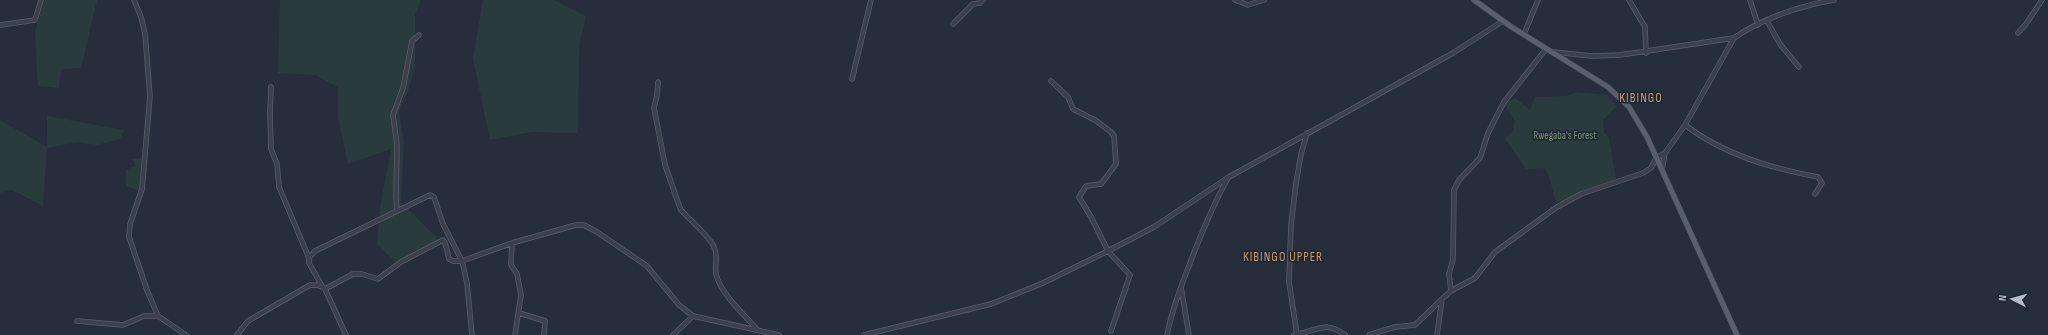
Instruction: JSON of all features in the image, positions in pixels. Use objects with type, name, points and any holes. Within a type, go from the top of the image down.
[{"type":"main road","points":[[1474,0],[1546,49],[1598,80],[1619,96],[1638,121],[1737,335]]},
{"type":"street","points":[[0,25],[34,20],[41,0]]},
{"type":"street","points":[[134,0],[141,17],[145,34],[150,96],[142,189],[130,224],[129,237],[147,290],[158,316],[186,335]]},
{"type":"street","points":[[852,79],[871,0]]},
{"type":"street","points":[[953,24],[973,4],[980,3],[983,0]]},
{"type":"street","points":[[1235,0],[1248,5],[1264,0]]},
{"type":"street","points":[[1524,34],[1538,0]]},
{"type":"street","points":[[1629,0],[1645,27],[1646,53]]},
{"type":"street","points":[[1750,0],[1758,25]]},
{"type":"street","points":[[1552,52],[1591,56],[1646,53],[1734,38],[1758,25],[1804,6],[1834,0]]},
{"type":"street","points":[[2018,33],[2042,0]]},
{"type":"street","points":[[864,335],[991,304],[1043,283],[1154,227],[1228,177],[1453,54],[1503,21]]},
{"type":"street","points":[[1767,21],[1780,44],[1799,66]]},
{"type":"street","points":[[397,211],[397,145],[393,115],[403,88],[412,41],[419,35]]},
{"type":"street","points":[[1662,173],[1665,153],[1684,125],[1734,38]]},
{"type":"street","points":[[1451,291],[1449,274],[1453,259],[1454,190],[1459,180],[1480,158],[1485,141],[1500,107],[1546,49]]},
{"type":"street","points":[[1051,81],[1068,97],[1073,109],[1096,120],[1114,136],[1115,166],[1101,184],[1087,185],[1079,195],[1079,200],[1091,217],[1108,251],[1130,276],[1111,331]]},
{"type":"street","points":[[658,82],[654,108],[668,176],[675,190],[679,205],[714,246],[718,260],[716,272],[718,280],[731,301],[758,331]]},
{"type":"street","points":[[271,87],[271,149],[277,164],[279,187],[309,258],[309,264],[323,287],[346,335]]},
{"type":"street","points":[[1684,125],[1705,139],[1733,154],[1772,168],[1818,177],[1822,183],[1815,194]]},
{"type":"street","points":[[1307,133],[1296,183],[1291,225],[1289,277],[1296,334],[1327,327],[1335,329],[1345,335]]},
{"type":"street","points":[[1368,335],[1395,328],[1415,325],[1451,291],[1475,278],[1495,252],[1557,207],[1581,194],[1643,173],[1651,168],[1656,158],[1665,153]]},
{"type":"street","points":[[1167,335],[1172,308],[1212,207],[1228,177]]},
{"type":"street","points":[[309,258],[315,251],[433,195],[443,224],[462,260],[467,282],[472,335]]},
{"type":"street","points":[[237,335],[248,321],[310,285],[323,287],[352,274],[367,275],[378,279],[401,262],[443,240],[447,244],[449,259],[453,261],[462,260],[568,226],[584,225],[597,232],[647,266],[679,305],[693,316],[767,334],[779,335]]},
{"type":"street","points":[[512,243],[511,265],[517,274],[521,292],[515,335]]},
{"type":"street","points":[[1181,286],[1189,335]]},
{"type":"street","points":[[1437,335],[1442,299]]},
{"type":"street","points":[[519,313],[545,321],[544,335]]},
{"type":"street","points":[[77,321],[123,325],[144,316],[158,316]]},
{"type":"street","points":[[672,335],[693,316]]},
{"type":"green space","points":[[44,0],[97,0],[81,68],[61,69],[59,88],[38,86],[35,32]]},
{"type":"green space","points":[[280,0],[421,0],[415,15],[415,65],[408,91],[399,111],[404,142],[401,202],[439,240],[399,266],[377,244],[380,207],[391,149],[348,164],[338,117],[338,87],[315,75],[278,73]]},
{"type":"green space","points":[[483,0],[554,0],[586,16],[579,47],[578,133],[532,132],[490,140],[473,59]]},
{"type":"green space","name":"Rwegaba's Forest","points":[[1577,92],[1607,95],[1617,106],[1603,120],[1604,133],[1609,138],[1616,179],[1586,189],[1570,198],[1556,202],[1549,176],[1545,168],[1526,169],[1505,139],[1513,131],[1515,121],[1504,104],[1515,98],[1530,110],[1535,97],[1566,96]]},
{"type":"green space","points":[[47,116],[124,130],[120,139],[97,145],[78,142],[47,148],[43,206],[12,190],[0,193],[0,120],[47,147]]},
{"type":"green space","points":[[148,158],[145,193],[126,186],[126,170],[135,166],[133,159]]},
{"type":"district","name":"KIBINGO","points":[[1641,97]]},
{"type":"district","name":"KIBINGO UPPER","points":[[1283,256]]}]
